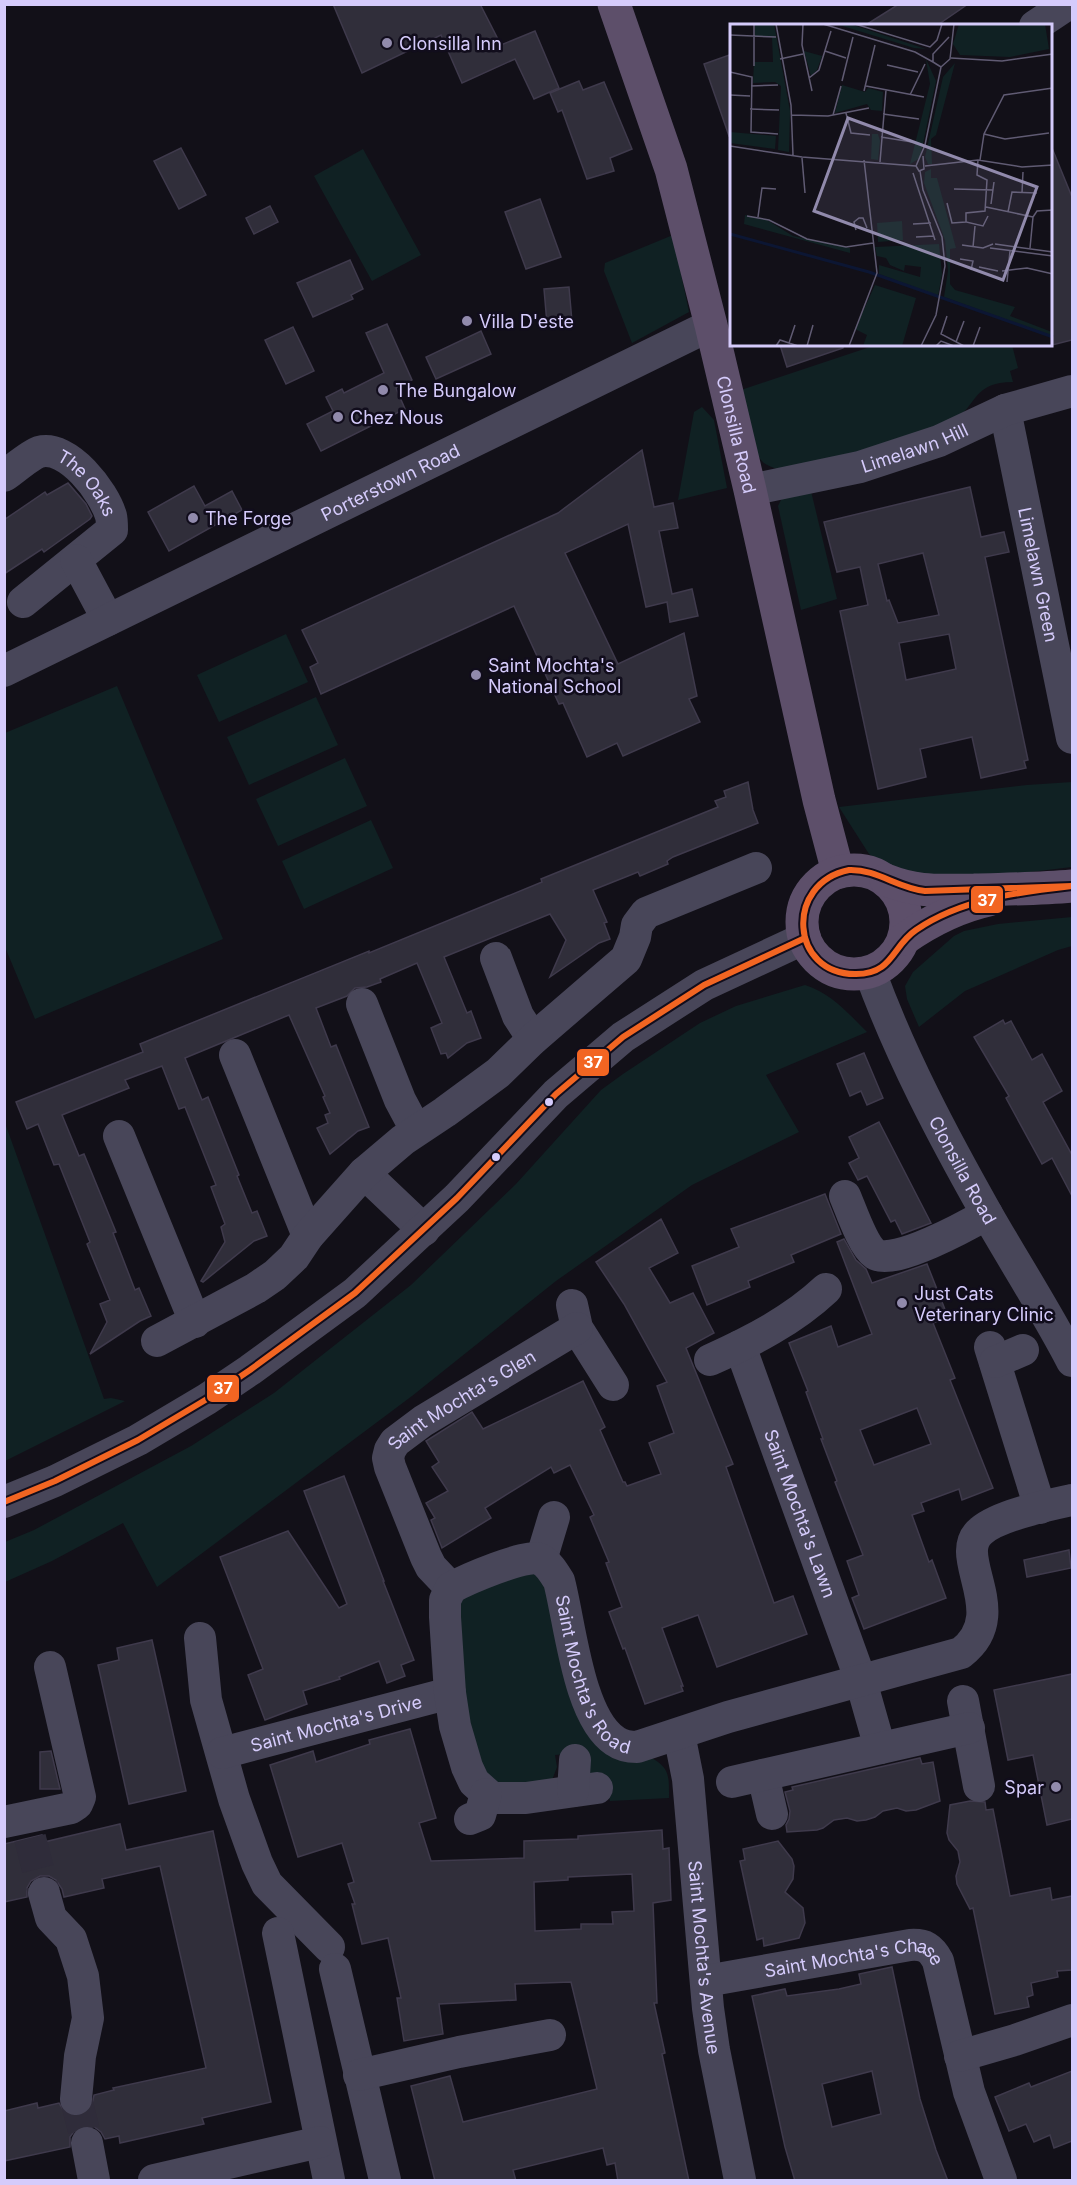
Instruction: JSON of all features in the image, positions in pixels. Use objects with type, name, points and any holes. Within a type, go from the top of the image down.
[{"type":"main road","name":"Clonsilla Road","points":[[614,4],[671,169],[711,325],[816,790],[838,872]]},
{"type":"main road","points":[[886,880],[897,892],[905,907],[907,923],[904,939],[896,954],[884,965],[870,972],[854,974],[838,972],[824,964],[812,953],[805,938],[802,922],[805,906],[812,891],[824,880],[838,872],[855,870],[871,872],[907,888],[931,891],[1030,890],[1072,886]]},
{"type":"main road","points":[[904,939],[927,923],[947,914],[980,902],[1030,890]]},
{"type":"street","points":[[1038,24],[1068,4]]},
{"type":"street","name":"Porterstown Road","points":[[4,670],[711,325]]},
{"type":"street","name":"Limelawn Hill","points":[[750,490],[860,467],[939,441],[1005,410],[1072,391]]},
{"type":"street","name":"Limelawn Green","points":[[1005,410],[1072,738]]},
{"type":"street","name":"The Oaks","points":[[4,476],[38,452],[53,451],[69,458],[99,490],[112,517],[112,530],[23,602]]},
{"type":"street","points":[[76,560],[108,620]]},
{"type":"street","points":[[157,1341],[195,1322],[275,1275],[294,1257],[308,1236],[364,1173],[416,1130],[498,1073],[533,1039],[626,959],[637,926],[646,914],[756,868]]},
{"type":"street","points":[[4,1502],[55,1481],[138,1440],[207,1399],[305,1331],[355,1293],[424,1230],[556,1094],[623,1037],[712,981],[805,938]]},
{"type":"street","points":[[496,958],[518,1016],[533,1039]]},
{"type":"street","name":"Clonsilla Road","points":[[870,972],[887,1018],[919,1089],[987,1214],[1072,1360]]},
{"type":"street","points":[[362,1004],[400,1100],[416,1130]]},
{"type":"street","points":[[235,1055],[308,1236]]},
{"type":"street","points":[[119,1136],[195,1322]]},
{"type":"street","points":[[364,1173],[424,1230]]},
{"type":"street","points":[[844,1196],[865,1240],[874,1253],[884,1257],[897,1256],[962,1229],[987,1214]]},
{"type":"street","points":[[710,1360],[797,1314],[826,1289]]},
{"type":"street","name":"Saint Mochta's Glen","points":[[451,1588],[431,1567],[390,1467],[390,1450],[395,1442],[575,1316],[613,1385]]},
{"type":"street","name":"Saint Mochta's Lawn","points":[[740,1346],[861,1681],[880,1749]]},
{"type":"street","points":[[1023,1350],[992,1355],[1040,1508]]},
{"type":"street","name":"Saint Mochta's Road","points":[[541,1560],[559,1581],[580,1677],[597,1721],[616,1743],[627,1747],[638,1747],[728,1717],[962,1653],[976,1640],[981,1628],[983,1613],[971,1551],[973,1540],[980,1531],[992,1524],[1072,1500]]},
{"type":"street","points":[[554,1517],[541,1560],[526,1559],[466,1579],[451,1588],[445,1606],[450,1693],[455,1726],[466,1767],[474,1782],[478,1806],[492,1798],[526,1797],[585,1790],[575,1760]]},
{"type":"street","points":[[200,1638],[206,1700],[234,1799],[257,1863],[267,1884],[332,1958],[385,2181]]},
{"type":"street","points":[[20,1826],[71,1808],[77,1804],[80,1797],[50,1667]]},
{"type":"street","name":"Saint Mochta's Drive","points":[[222,1753],[450,1693]]},
{"type":"street","points":[[732,1782],[880,1749],[966,1715],[979,1786]]},
{"type":"street","name":"Saint Mochta's Avenue","points":[[679,1734],[688,1779],[714,2050],[740,2181]]},
{"type":"street","points":[[763,1775],[772,1814]]},
{"type":"street","points":[[44,1893],[51,1918],[71,1939],[83,1976],[88,2018],[80,2056],[76,2099]]},
{"type":"street","points":[[278,1933],[329,2181]]},
{"type":"street","name":"Saint Mochta's Chase","points":[[706,1981],[910,1945],[926,1946],[933,1951],[938,1961],[969,2092],[1001,2181]]},
{"type":"street","points":[[960,2056],[1072,2020]]},
{"type":"street","points":[[359,2075],[459,2052],[550,2035]]},
{"type":"street","points":[[154,2181],[320,2142]]},
{"type":"street","points":[[87,2143],[94,2181]]},
{"type":"shaded area","points":[[363,149],[421,255],[372,281],[314,176]]},
{"type":"shaded area","points":[[673,235],[689,312],[632,343],[604,271],[605,263]]},
{"type":"shaded area","points":[[873,346],[1012,346],[1018,368],[1010,371],[1013,382],[1000,383],[983,390],[953,422],[856,453],[778,469],[763,462],[757,454],[741,390]]},
{"type":"shaded area","points":[[702,407],[714,420],[727,488],[678,500],[694,412]]},
{"type":"shaded area","points":[[810,487],[837,599],[801,610],[778,506],[782,498]]},
{"type":"shaded area","points":[[286,634],[308,682],[219,722],[197,675]]},
{"type":"shaded area","points":[[117,686],[223,939],[35,1019],[5,947],[5,733]]},
{"type":"shaded area","points":[[316,697],[338,745],[249,785],[227,737]]},
{"type":"shaded area","points":[[345,758],[367,806],[278,846],[256,799]]},
{"type":"shaded area","points":[[1072,782],[1072,867],[938,883],[888,868],[869,854],[839,807],[1027,785]]},
{"type":"shaded area","points":[[371,820],[393,868],[304,909],[282,861]]},
{"type":"shaded area","points":[[1072,917],[1072,946],[965,991],[919,1027],[907,999],[905,986],[913,972],[954,936],[964,931],[998,924]]},
{"type":"shaded area","points":[[805,985],[831,999],[867,1032],[766,1075],[799,1132],[692,1185],[556,1281],[412,1396],[157,1587],[123,1523],[52,1561],[5,1582],[5,1542],[34,1530],[191,1446],[274,1393],[411,1285],[516,1184],[601,1090],[700,1023],[736,1006]]},
{"type":"shaded area","points":[[5,1123],[104,1399],[125,1401],[5,1461]]},
{"type":"shaded area","points":[[521,1572],[536,1574],[546,1585],[568,1684],[648,1756],[661,1764],[667,1772],[669,1798],[610,1801],[605,1783],[593,1782],[578,1753],[555,1755],[557,1767],[552,1780],[544,1784],[496,1784],[481,1774],[468,1733],[458,1598]]},
{"type":"building","points":[[333,4],[480,4],[501,45],[535,31],[559,88],[534,99],[515,59],[462,83],[441,35],[362,73]]},
{"type":"building","points":[[899,4],[968,4],[939,24],[867,24]]},
{"type":"building","points":[[730,55],[730,136],[729,136],[704,64]]},
{"type":"building","points":[[579,81],[583,90],[604,82],[632,149],[610,158],[614,171],[587,179],[562,110],[558,112],[550,93]]},
{"type":"building","points":[[181,148],[206,195],[179,209],[154,161]]},
{"type":"building","points":[[1053,150],[1072,197],[1072,340],[1053,345]]},
{"type":"building","points":[[540,199],[561,257],[526,269],[505,212]]},
{"type":"building","points":[[270,206],[278,222],[254,234],[246,218]]},
{"type":"building","points":[[350,260],[363,289],[351,295],[353,299],[313,317],[297,283]]},
{"type":"building","points":[[569,287],[572,322],[547,324],[544,289]]},
{"type":"building","points":[[387,324],[412,380],[396,388],[405,409],[321,451],[307,424],[333,411],[326,397],[342,389],[344,393],[384,373],[366,333]]},
{"type":"building","points":[[293,327],[314,371],[286,384],[265,340]]},
{"type":"building","name":"Villa D'este","points":[[481,331],[491,354],[436,379],[426,357]]},
{"type":"building","points":[[780,346],[843,346],[843,348],[787,367]]},
{"type":"building","points":[[642,450],[654,507],[673,503],[678,528],[659,531],[672,594],[692,589],[698,616],[670,622],[667,602],[646,607],[628,524],[565,553],[618,664],[684,633],[697,696],[689,699],[700,722],[623,756],[617,743],[587,757],[563,703],[559,704],[514,606],[321,694],[310,667],[318,663],[302,630],[558,513]]},
{"type":"building","points":[[68,483],[86,504],[92,516],[90,519],[44,552],[42,549],[4,574],[4,520],[45,492],[47,495]]},
{"type":"building","name":"The Forge","points":[[194,486],[205,506],[232,491],[242,510],[169,551],[148,512]]},
{"type":"building","points":[[970,487],[981,537],[1004,532],[1009,552],[985,557],[1028,760],[1024,761],[1026,768],[981,778],[972,737],[920,749],[926,777],[878,789],[840,611],[868,605],[860,567],[837,572],[824,522]],"holes":[[[923,553],[939,615],[898,623],[889,600],[887,601],[878,564]],[[949,634],[956,669],[906,680],[899,643]]]},
{"type":"building","points":[[748,782],[758,823],[673,857],[667,861],[668,864],[640,876],[638,872],[593,890],[607,922],[604,923],[610,939],[599,943],[550,977],[566,940],[550,914],[444,957],[467,1013],[471,1011],[481,1038],[467,1043],[448,1058],[446,1053],[441,1054],[431,1028],[442,1023],[417,963],[380,979],[381,982],[355,988],[347,996],[316,1008],[331,1047],[336,1045],[369,1127],[358,1131],[330,1154],[317,1128],[328,1123],[325,1115],[330,1113],[323,1097],[325,1096],[289,1015],[185,1058],[202,1100],[208,1097],[252,1213],[257,1211],[267,1236],[254,1241],[203,1282],[201,1281],[225,1242],[221,1227],[225,1224],[211,1187],[216,1185],[185,1107],[179,1109],[162,1066],[125,1080],[129,1088],[62,1115],[79,1156],[84,1154],[116,1232],[113,1233],[135,1290],[139,1288],[151,1316],[90,1354],[107,1322],[100,1304],[110,1300],[87,1244],[90,1242],[59,1164],[54,1165],[38,1124],[27,1129],[16,1102],[143,1052],[140,1044],[369,951],[369,953],[542,882],[541,879],[718,807],[715,801],[726,797],[724,791]]},
{"type":"building","points":[[1003,1020],[1005,1024],[1011,1021],[1032,1060],[1042,1054],[1062,1091],[1043,1102],[1072,1155],[1072,1196],[1052,1158],[1042,1164],[1006,1098],[1009,1096],[974,1037]]},
{"type":"building","points":[[864,1053],[883,1098],[867,1105],[861,1091],[850,1096],[837,1064]]},
{"type":"building","points":[[879,1122],[931,1223],[902,1234],[895,1220],[891,1222],[867,1176],[858,1180],[849,1163],[859,1158],[849,1137]]},
{"type":"building","points":[[825,1194],[841,1234],[791,1255],[794,1262],[748,1281],[750,1287],[707,1305],[692,1266],[739,1247],[731,1229]]},
{"type":"building","points":[[661,1219],[678,1253],[649,1268],[670,1303],[693,1293],[714,1333],[686,1348],[733,1464],[726,1467],[774,1603],[793,1596],[807,1634],[717,1667],[698,1615],[662,1628],[683,1691],[645,1704],[609,1612],[622,1607],[606,1563],[609,1562],[590,1517],[594,1515],[570,1465],[554,1473],[551,1467],[485,1508],[491,1518],[442,1548],[431,1520],[435,1518],[426,1503],[448,1491],[432,1467],[439,1462],[426,1441],[472,1412],[483,1429],[583,1381],[605,1427],[600,1430],[623,1482],[627,1486],[661,1474],[649,1443],[674,1433],[657,1386],[667,1382],[624,1304],[596,1262]]},
{"type":"building","points":[[844,1239],[856,1260],[866,1269],[872,1283],[927,1264],[948,1317],[933,1323],[955,1378],[950,1380],[993,1488],[962,1500],[959,1489],[921,1503],[924,1511],[912,1515],[929,1562],[932,1560],[946,1598],[864,1629],[852,1598],[859,1595],[847,1561],[863,1555],[835,1482],[837,1481],[806,1392],[808,1391],[789,1343],[831,1326],[838,1347],[872,1334],[837,1242]],"holes":[[[917,1408],[931,1444],[874,1465],[860,1430]]]},
{"type":"building","points":[[344,1476],[414,1660],[401,1665],[405,1676],[387,1683],[379,1661],[339,1677],[340,1679],[303,1691],[307,1704],[265,1720],[248,1675],[263,1669],[220,1557],[288,1531],[339,1608],[347,1604],[304,1491]]},
{"type":"building","points":[[1069,1550],[1071,1568],[1027,1577],[1024,1560]]},
{"type":"building","points":[[152,1640],[186,1791],[129,1804],[98,1665],[119,1660],[117,1648]]},
{"type":"building","points":[[1072,1674],[1072,1819],[1047,1825],[1033,1755],[1008,1760],[994,1690]]},
{"type":"building","points":[[410,1729],[436,1818],[419,1823],[431,1861],[524,1858],[524,1841],[578,1839],[578,1836],[662,1830],[663,1849],[669,1848],[671,1900],[653,1903],[657,2003],[654,2003],[665,2053],[662,2054],[689,2181],[618,2181],[615,2163],[607,2165],[603,2148],[513,2170],[516,2181],[435,2181],[411,2086],[450,2076],[463,2122],[597,2089],[571,1982],[515,1984],[516,2000],[439,2004],[443,2034],[404,2041],[397,1998],[401,1998],[388,1938],[362,1944],[352,1904],[355,1904],[348,1884],[354,1882],[342,1843],[298,1857],[270,1765],[313,1751],[316,1762],[370,1744],[369,1740]],"holes":[[[632,1874],[634,1911],[612,1912],[613,1924],[581,1924],[581,1929],[535,1931],[534,1882],[568,1880],[568,1877]]]},
{"type":"building","points":[[51,1751],[60,1789],[40,1789],[40,1752]]},
{"type":"building","points":[[920,1758],[922,1764],[933,1762],[940,1801],[916,1810],[906,1811],[897,1808],[883,1811],[866,1820],[857,1821],[847,1818],[834,1820],[817,1830],[787,1832],[786,1825],[790,1811],[785,1792],[793,1790],[792,1787]]},
{"type":"building","points":[[970,1801],[985,1802],[986,1810],[993,1809],[1010,1896],[1050,1888],[1052,1900],[1072,1896],[1072,1970],[1057,1971],[1058,1977],[1031,1983],[1033,1995],[1027,1997],[1029,2007],[995,2014],[973,1908],[970,1909],[957,1884],[956,1876],[960,1862],[958,1851],[949,1840],[947,1833],[950,1805]]},
{"type":"building","points":[[120,1824],[126,1850],[213,1831],[271,2102],[202,2118],[204,2124],[120,2143],[119,2136],[105,2139],[101,2132],[93,2126],[83,2126],[75,2130],[70,2137],[70,2147],[4,2161],[4,2111],[37,2103],[38,2108],[59,2103],[66,2114],[75,2117],[83,2116],[91,2109],[94,2095],[114,2090],[113,2088],[206,2068],[160,1866],[102,1879],[104,1888],[64,1897],[56,1880],[49,1876],[40,1876],[31,1881],[27,1888],[27,1897],[4,1902],[4,1844],[42,1835],[44,1842]]},
{"type":"building","points":[[778,1841],[792,1859],[794,1866],[793,1879],[785,1892],[803,1908],[805,1923],[799,1938],[764,1946],[763,1938],[757,1940],[740,1861],[745,1860],[743,1849]]},
{"type":"building","points":[[892,1967],[920,2099],[948,2181],[795,2181],[785,2147],[752,1996],[785,1989],[787,1996],[839,1989],[861,1984],[859,1974]],"holes":[[[872,2071],[881,2114],[832,2127],[822,2084]]]},
{"type":"building","points":[[1072,2071],[1072,2141],[1054,2148],[1050,2135],[1034,2142],[1026,2124],[1009,2131],[995,2097],[1029,2083],[1031,2087]]},
{"type":"tunnel","points":[[30,1838],[44,1893]]},
{"type":"tunnel","points":[[76,2099],[87,2143]]},
{"type":"transit line","name":"37","points":[[849,870],[869,872],[925,891],[1072,886],[1011,894],[952,911],[933,919],[908,936],[891,958],[878,969],[856,974],[834,970],[818,960],[808,945],[803,927],[805,909],[813,892],[828,878],[849,870]]},
{"type":"transit line","name":"37","points":[[4,1502],[55,1481],[138,1440],[207,1399],[250,1370],[355,1293],[457,1198],[556,1094],[623,1037],[704,985],[805,938]]},
{"type":"place","name":"Clonsilla Inn","points":[[387,43]]},
{"type":"place","name":"Villa D'este","points":[[467,321]]},
{"type":"place","name":"The Bungalow","points":[[383,390]]},
{"type":"place","name":"Chez Nous","points":[[338,417]]},
{"type":"place","name":"The Forge","points":[[193,518]]},
{"type":"place","name":"Saint Mochta's National School","points":[[476,675]]},
{"type":"place","name":"Just Cats Veterinary Clinic","points":[[902,1303]]},
{"type":"place","name":"Spar","points":[[1056,1787]]}]
